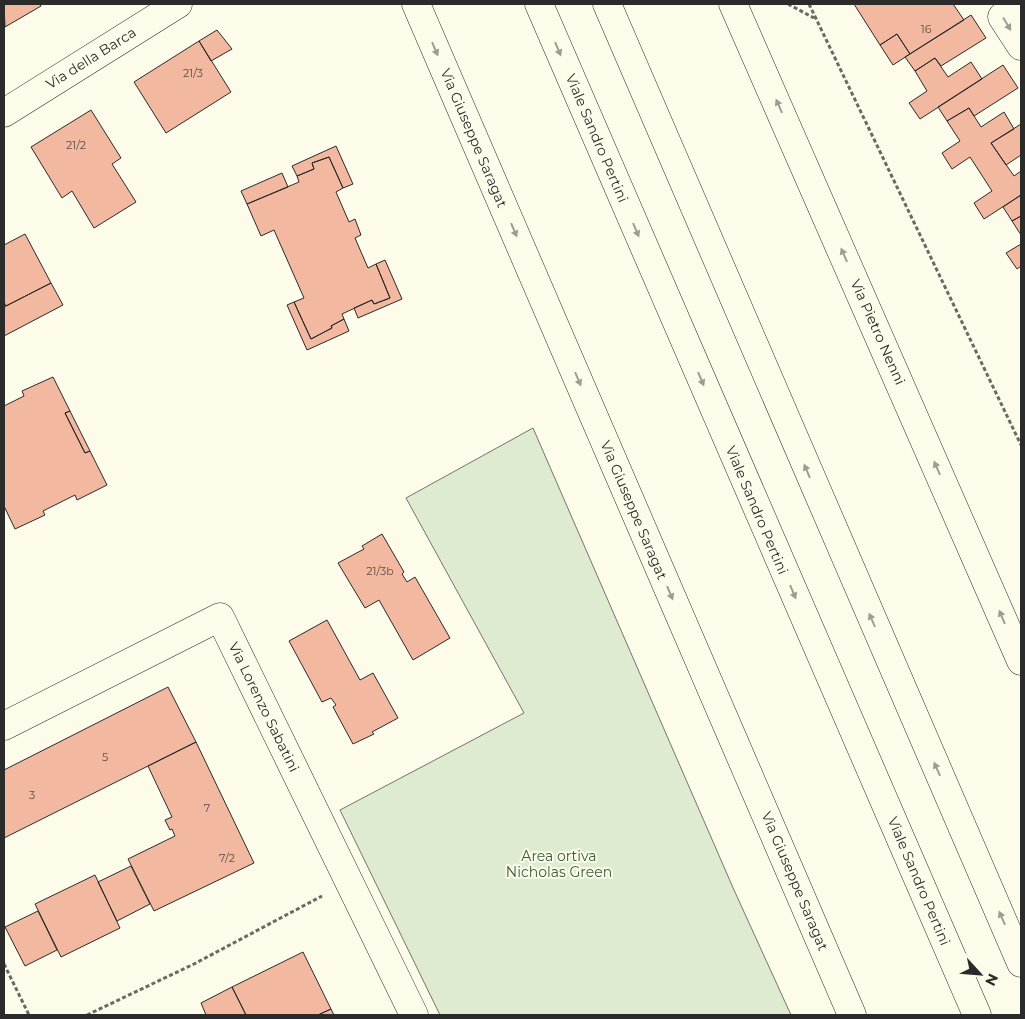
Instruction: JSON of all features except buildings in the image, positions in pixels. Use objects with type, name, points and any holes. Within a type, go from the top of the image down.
[{"type":"main road","name":"Via della Barca","points":[[4,113],[178,4]]},
{"type":"main road","name":"Via Giuseppe Saragat","points":[[416,4],[852,1015]]},
{"type":"main road","name":"Viale Sandro Pertini","points":[[539,4],[977,1015]]},
{"type":"main road","points":[[607,4],[1021,962]]},
{"type":"main road","name":"Via Pietro Nenni","points":[[733,4],[1021,662]]},
{"type":"main road","points":[[1015,4],[1002,17],[1021,46]]},
{"type":"main road","name":"Via Lorenzo Sabatini","points":[[4,726],[220,617],[414,1015]]},
{"type":"path","points":[[788,4],[815,18]]},
{"type":"path","points":[[809,4],[1021,445]]},
{"type":"path","points":[[87,1015],[194,964],[349,882]]},
{"type":"path","points":[[4,964],[29,1015]]},
{"type":"green space","name":"Area ortiva Nicholas Green","points":[[533,428],[734,890],[791,1015],[440,1015],[340,810],[524,713],[406,498]]}]
